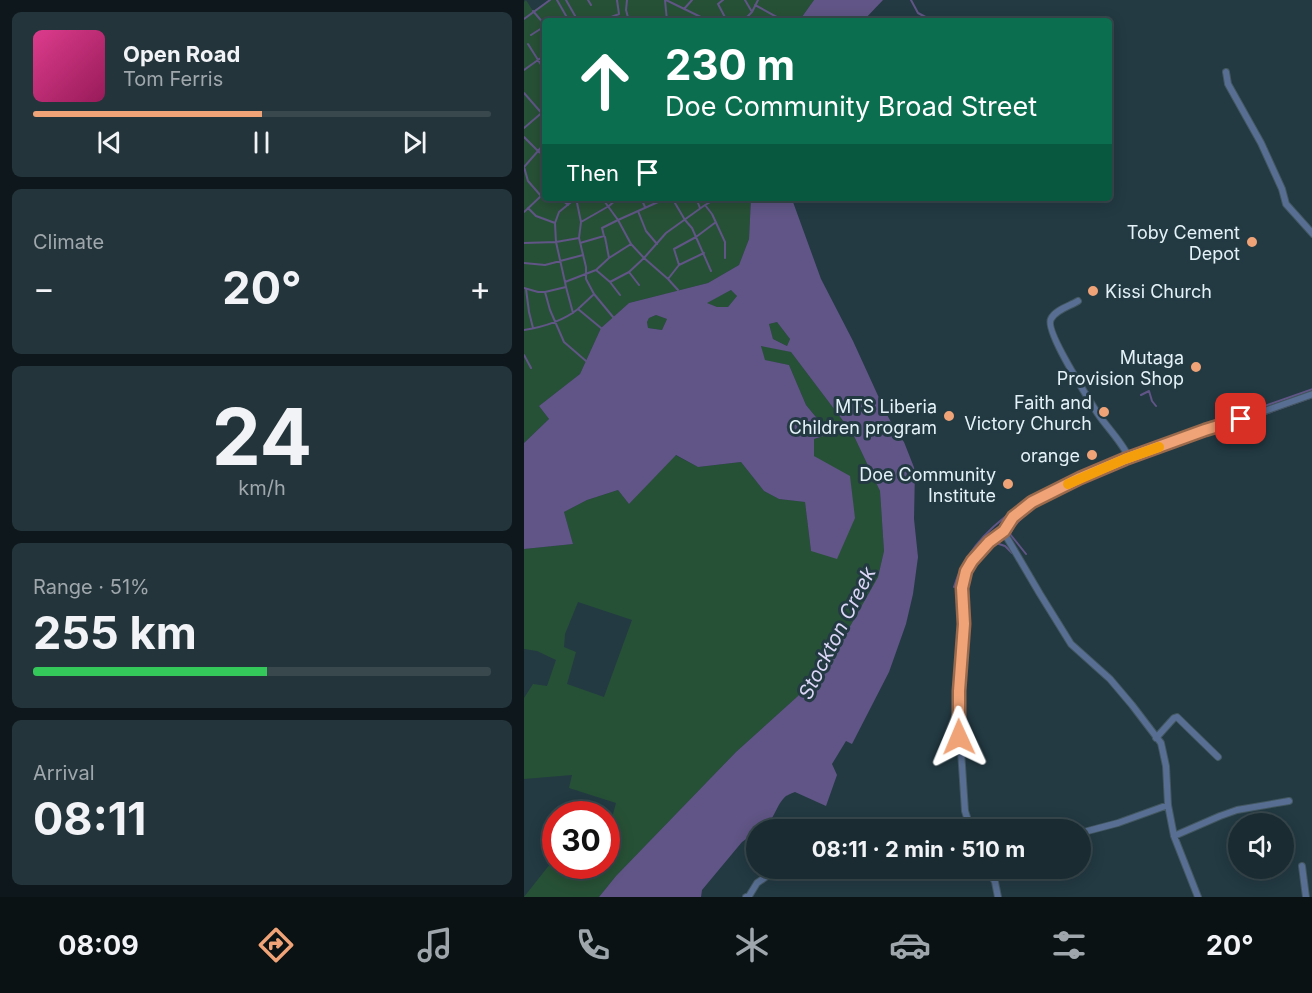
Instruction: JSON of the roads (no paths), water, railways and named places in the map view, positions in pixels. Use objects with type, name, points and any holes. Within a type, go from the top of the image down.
[{"type":"street","points":[[1226,72],[1228,84],[1261,142],[1282,189],[1286,204],[1313,234]]},
{"type":"street","points":[[1078,301],[1052,317],[1049,324],[1054,339],[1083,390],[1124,448],[1125,459]]},
{"type":"street","points":[[968,819],[965,811],[959,691],[964,635],[962,588],[966,571],[972,561],[989,542],[1004,531],[1013,517],[1032,502],[1080,478],[1205,430],[1313,394]]},
{"type":"street","points":[[1004,531],[1071,644],[1110,680],[1161,743],[1174,836],[1198,897]]},
{"type":"street","points":[[1156,738],[1177,717],[1218,757]]},
{"type":"street","points":[[1174,836],[1237,810],[1289,801]]},
{"type":"street","points":[[1091,830],[1168,805]]},
{"type":"street","points":[[1302,866],[1306,897]]},
{"type":"street","points":[[746,897],[763,879]]},
{"type":"street","points":[[994,879],[998,897]]},
{"type":"waterway","points":[[524,19],[550,0]]},
{"type":"waterway","points":[[557,0],[567,18]]},
{"type":"waterway","points":[[566,0],[576,18]]},
{"type":"waterway","points":[[588,0],[591,5]]},
{"type":"waterway","points":[[609,18],[619,14],[617,0]]},
{"type":"waterway","points":[[627,0],[628,18]]},
{"type":"waterway","points":[[665,0],[667,18]]},
{"type":"waterway","points":[[666,0],[703,18]]},
{"type":"waterway","points":[[684,9],[692,0]]},
{"type":"waterway","points":[[723,0],[718,4],[725,18]]},
{"type":"waterway","points":[[745,0],[752,12]]},
{"type":"waterway","points":[[746,18],[758,0]]},
{"type":"waterway","points":[[911,0],[918,13],[927,18]]},
{"type":"waterway","points":[[755,5],[779,18]]},
{"type":"waterway","points":[[533,11],[542,22]]},
{"type":"waterway","points":[[531,35],[542,28]]},
{"type":"waterway","points":[[528,44],[542,66]]},
{"type":"waterway","points":[[524,70],[542,57]]},
{"type":"waterway","points":[[524,93],[542,114]]},
{"type":"waterway","points":[[524,128],[542,113]]},
{"type":"waterway","points":[[524,137],[542,154]]},
{"type":"waterway","points":[[524,167],[542,146]]},
{"type":"waterway","points":[[524,167],[528,181],[541,196],[524,212]]},
{"type":"waterway","points":[[563,201],[568,205]]},
{"type":"waterway","points":[[555,223],[559,212],[572,201]]},
{"type":"waterway","points":[[577,201],[581,222],[579,238],[586,267],[586,279],[594,294],[613,317]]},
{"type":"waterway","points":[[604,201],[631,244],[678,290]]},
{"type":"waterway","points":[[581,222],[615,201]]},
{"type":"waterway","points":[[642,201],[645,207]]},
{"type":"waterway","points":[[580,243],[604,236],[602,228],[660,201]]},
{"type":"waterway","points":[[674,201],[692,228],[711,271]]},
{"type":"waterway","points":[[697,201],[700,208]]},
{"type":"waterway","points":[[596,270],[610,282],[629,272],[666,233],[712,201]]},
{"type":"waterway","points":[[705,205],[712,214],[725,242],[725,258]]},
{"type":"waterway","points":[[528,208],[536,216],[555,223],[556,242],[565,282]]},
{"type":"waterway","points":[[638,211],[646,231],[657,244]]},
{"type":"waterway","points":[[679,265],[674,249],[696,237],[716,222]]},
{"type":"waterway","points":[[605,237],[609,258]]},
{"type":"waterway","points":[[524,243],[556,242],[579,238]]},
{"type":"waterway","points":[[586,361],[564,342],[545,292],[566,287],[565,282],[596,270],[609,258],[631,244]]},
{"type":"waterway","points":[[668,279],[679,265],[704,253]]},
{"type":"waterway","points":[[524,263],[545,265],[583,255]]},
{"type":"waterway","points":[[629,272],[639,285]]},
{"type":"waterway","points":[[610,282],[620,295]]},
{"type":"waterway","points":[[566,287],[573,313]]},
{"type":"waterway","points":[[524,288],[545,292]]},
{"type":"waterway","points":[[526,289],[533,328]]},
{"type":"waterway","points":[[593,295],[578,309],[601,328]]},
{"type":"waterway","points":[[524,330],[552,323],[578,309]]},
{"type":"waterway","points":[[524,355],[531,368]]},
{"type":"waterway","points":[[1259,408],[1313,389]]},
{"type":"waterway","points":[[1141,395],[1149,391],[1156,406]]},
{"type":"waterway","points":[[1190,439],[1313,397]]},
{"type":"waterway","points":[[1127,454],[1162,440],[1243,414]]},
{"type":"waterway","points":[[1111,462],[1124,456]]},
{"type":"waterway","points":[[1026,554],[1010,534],[1014,526],[1035,505],[1122,463]]},
{"type":"waterway","points":[[1058,484],[1078,476]]},
{"type":"waterway","points":[[954,587],[970,553],[995,525],[1025,502],[1058,484]]},
{"type":"waterway","points":[[968,607],[968,581],[981,557],[996,543],[1005,546],[1012,553]]},
{"type":"place","name":"Toby Cement Depot","points":[[1252,242]]},
{"type":"place","name":"Kissi Church","points":[[1093,291]]},
{"type":"place","name":"Mutaga Provision Shop","points":[[1196,367]]},
{"type":"place","name":"Faith and Victory Church","points":[[1104,412]]},
{"type":"place","name":"MTS Liberia Children program","points":[[949,416]]},
{"type":"place","name":"orange","points":[[1092,455]]},
{"type":"place","name":"Doe Community Institute","points":[[1008,484]]},
{"type":"water label","name":"Stockton Creek","points":[[837,633]]}]
